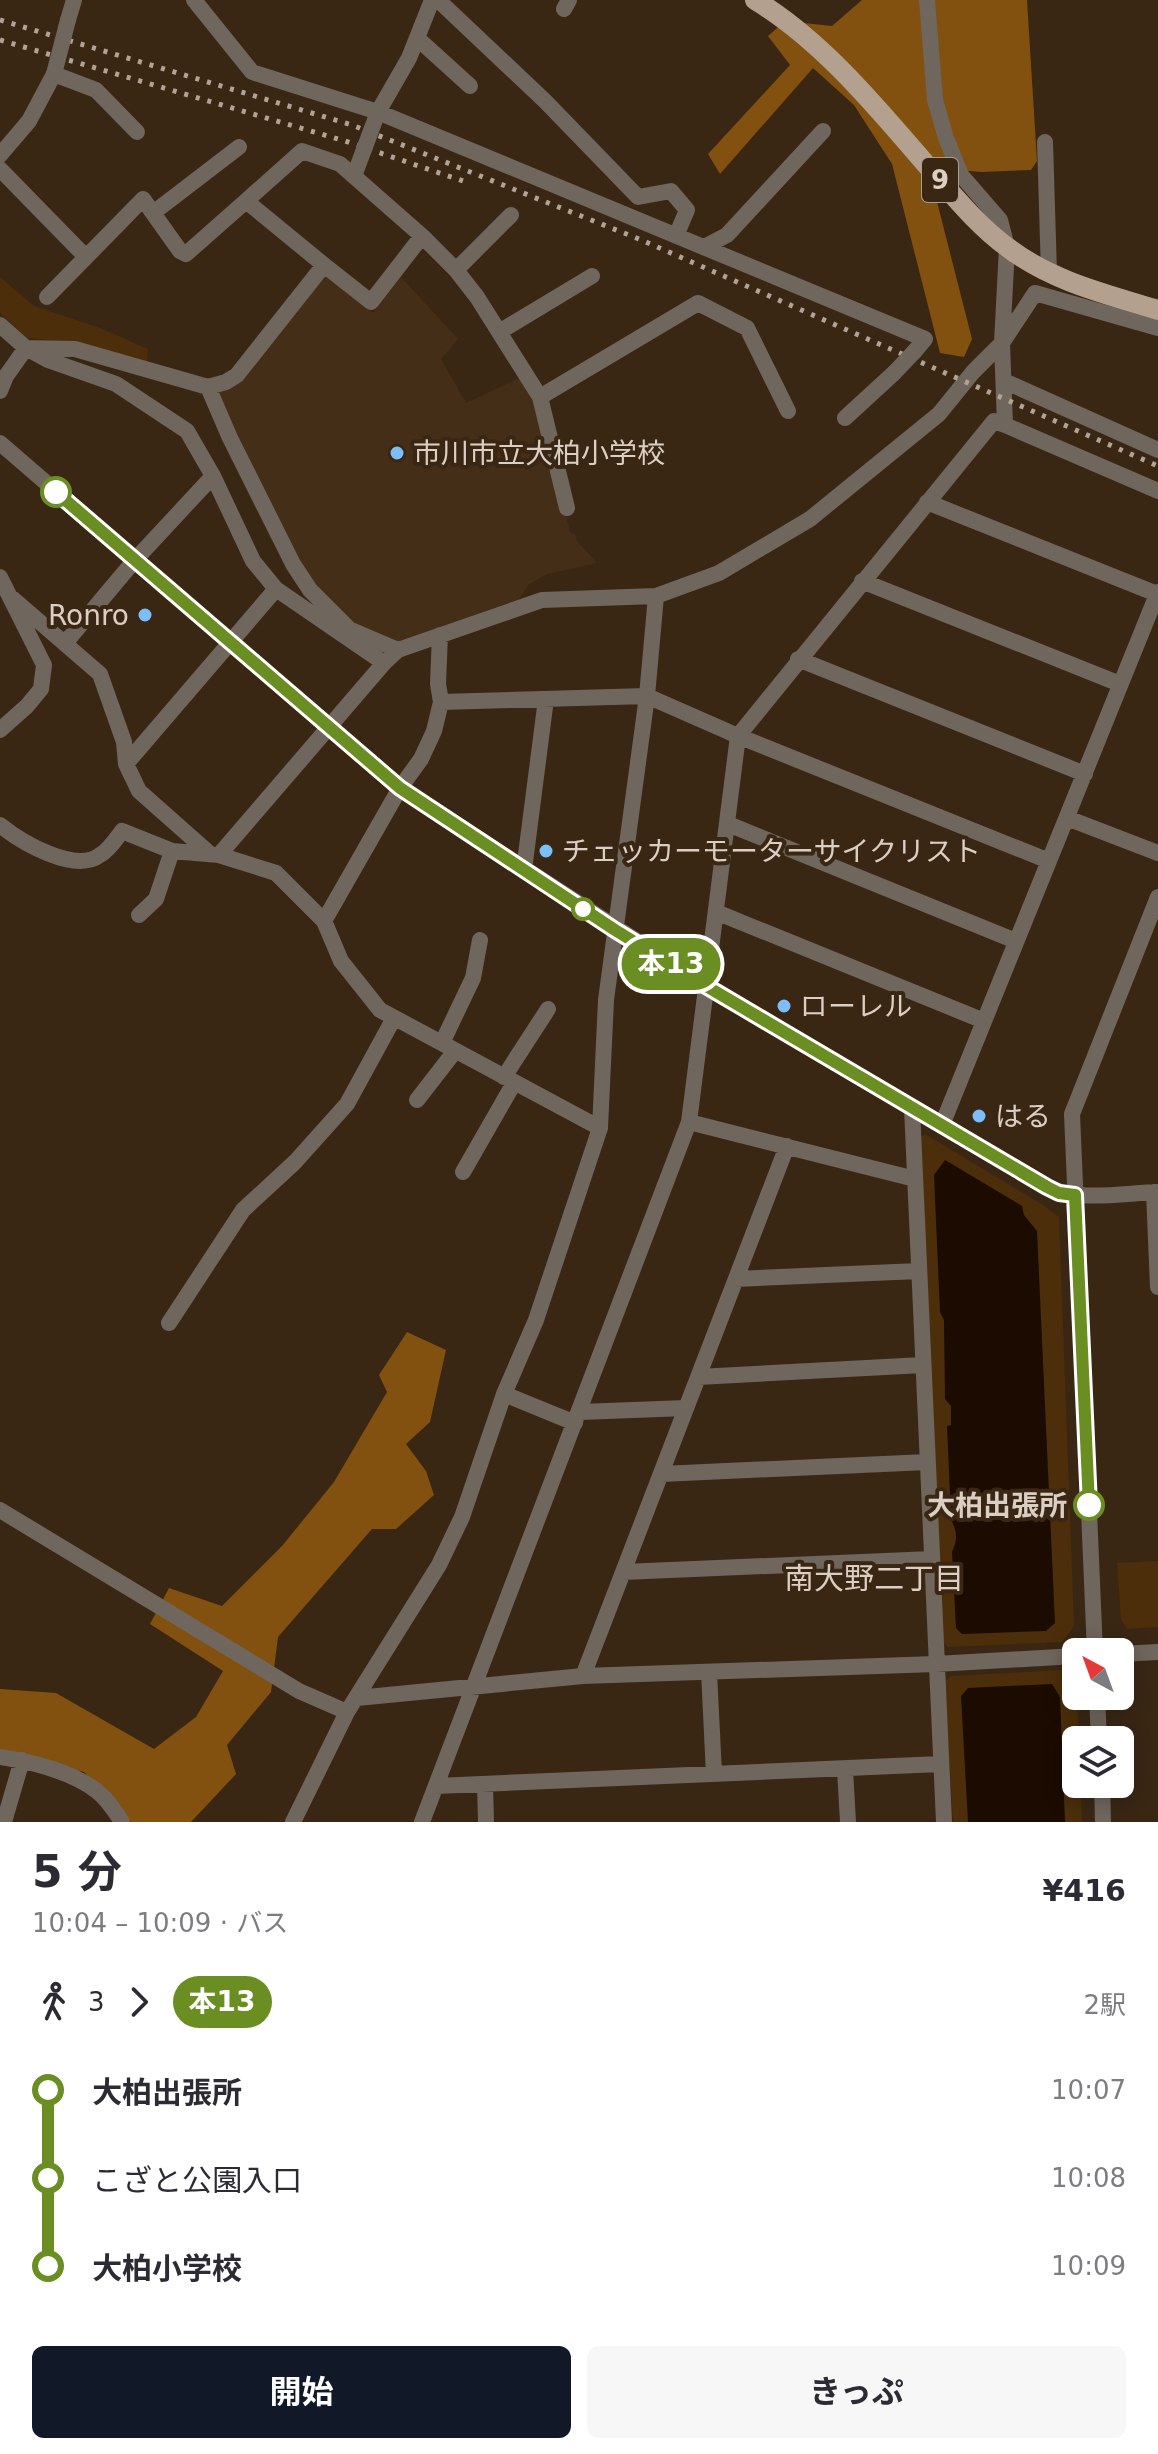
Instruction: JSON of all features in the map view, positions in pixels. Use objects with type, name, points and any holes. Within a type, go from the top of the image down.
[{"type":"main road","name":"9","points":[[755,0],[804,35],[887,120],[967,211],[1007,247],[1049,273],[1158,310]]},
{"type":"street","points":[[0,155],[29,121],[54,74],[74,0]]},
{"type":"street","points":[[354,176],[378,112],[435,0],[545,101],[638,197],[671,191],[687,210],[676,236]]},
{"type":"street","points":[[927,0],[935,100],[946,138],[961,175],[1000,220],[1007,247],[1002,343],[1005,425]]},
{"type":"street","points":[[203,4],[252,72],[378,112],[925,339],[894,373],[845,418]]},
{"type":"street","points":[[417,38],[470,86]]},
{"type":"street","points":[[54,74],[96,90],[137,132]]},
{"type":"street","points":[[704,247],[727,235],[823,131]]},
{"type":"street","points":[[1045,142],[1049,273]]},
{"type":"street","points":[[153,213],[239,147]]},
{"type":"street","points":[[47,297],[143,199],[180,251],[186,254],[302,151],[340,164],[456,270],[499,332],[540,397],[567,508]]},
{"type":"street","points":[[0,169],[85,256]]},
{"type":"street","points":[[246,201],[371,302],[422,236]]},
{"type":"street","points":[[456,270],[511,215]]},
{"type":"street","points":[[26,348],[75,349],[208,387],[226,382],[237,375],[324,265]]},
{"type":"street","points":[[499,332],[592,276]]},
{"type":"street","points":[[214,854],[398,650],[542,600],[656,596],[719,573],[810,519],[939,414],[973,372],[1002,343],[1035,293],[1158,328]]},
{"type":"street","points":[[540,397],[698,303],[747,328],[788,411]]},
{"type":"street","points":[[0,325],[26,348],[48,360],[116,384],[187,431],[213,476],[253,561],[276,589],[384,663]]},
{"type":"street","points":[[0,391],[6,376],[26,348]]},
{"type":"street","points":[[1004,381],[1158,450]]},
{"type":"street","points":[[208,387],[293,564],[310,590],[349,629],[398,650]]},
{"type":"street","points":[[422,1822],[689,1122],[738,736],[994,421],[1158,491]]},
{"type":"street","points":[[0,443],[400,788],[615,930],[1059,1193],[1156,1192],[1158,1287]]},
{"type":"street","points":[[66,642],[134,561],[213,476]]},
{"type":"street","points":[[927,502],[1158,593],[942,1125]]},
{"type":"street","points":[[0,577],[44,665],[41,689],[0,730]]},
{"type":"street","points":[[862,581],[1120,684]]},
{"type":"street","points":[[126,764],[276,589]]},
{"type":"street","points":[[293,1822],[347,1712],[439,1565],[462,1517],[504,1394],[536,1320],[600,1128],[606,1000],[647,696],[656,596]]},
{"type":"street","points":[[12,598],[100,674],[124,742],[126,764],[139,791],[214,854]]},
{"type":"street","points":[[324,921],[400,788],[421,759],[434,731],[441,702],[438,684],[440,635]]},
{"type":"street","points":[[798,659],[1085,774]]},
{"type":"street","points":[[441,702],[647,696],[738,736],[1049,861]]},
{"type":"street","points":[[524,870],[546,699]]},
{"type":"street","points":[[1067,818],[1158,853]]},
{"type":"street","points":[[728,824],[1016,941]]},
{"type":"street","points":[[0,825],[17,839],[70,862],[99,857],[122,831],[172,851],[214,854],[276,873],[324,921],[341,961],[380,1010],[600,1128]]},
{"type":"street","points":[[139,915],[156,899],[172,851]]},
{"type":"street","points":[[1094,1638],[1072,1114],[1158,897]]},
{"type":"street","points":[[716,912],[984,1021]]},
{"type":"street","points":[[417,1100],[448,1047],[473,978],[480,940]]},
{"type":"street","points":[[463,1172],[548,1009]]},
{"type":"street","points":[[169,1323],[243,1210],[295,1162],[347,1104],[394,1018]]},
{"type":"street","points":[[912,1108],[944,1822]]},
{"type":"street","points":[[689,1122],[915,1179]]},
{"type":"street","points":[[583,1676],[787,1146]]},
{"type":"street","points":[[736,1279],[919,1271]]},
{"type":"street","points":[[698,1377],[923,1365]]},
{"type":"street","points":[[504,1394],[578,1417],[686,1408]]},
{"type":"street","points":[[661,1474],[927,1462]]},
{"type":"street","points":[[0,1510],[289,1685],[347,1712]]},
{"type":"street","points":[[623,1572],[932,1559]]},
{"type":"street","points":[[1134,1653],[1158,1652]]},
{"type":"street","points":[[357,1698],[583,1676],[1062,1657]]},
{"type":"street","points":[[709,1672],[714,1774]]},
{"type":"street","points":[[0,1757],[22,1760],[63,1773],[95,1790],[107,1800],[122,1822]]},
{"type":"street","points":[[4,1822],[22,1760]]},
{"type":"street","points":[[436,1786],[940,1764]]},
{"type":"street","points":[[845,1769],[848,1822]]},
{"type":"street","points":[[485,1784],[486,1822]]},
{"type":"street","points":[[1102,1798],[1103,1822]]},
{"type":"shaded area","points":[[862,0],[1027,0],[1037,161],[1031,170],[982,172],[944,169],[934,190],[972,339],[964,357],[940,353],[892,164],[854,105],[813,68],[720,174],[708,154],[790,65],[768,36],[785,21],[832,26]]},
{"type":"shaded area","name":"市川市立大柏小学校","points":[[323,273],[373,313],[401,277],[458,339],[441,359],[466,403],[524,376],[537,398],[570,532],[575,534],[577,541],[597,563],[548,574],[529,584],[519,599],[396,643],[346,620],[311,583],[213,391]]},
{"type":"shaded area","points":[[0,277],[34,306],[103,329],[148,349],[147,365],[82,343],[27,338],[0,313]]},
{"type":"shaded area","points":[[925,1134],[1059,1217],[1074,1626],[1062,1642],[948,1647],[943,1642],[920,1137]]},
{"type":"shaded area","points":[[945,1160],[1022,1206],[1024,1215],[1037,1231],[1055,1623],[1046,1631],[962,1634],[956,1628],[952,1552],[956,1536],[951,1519],[947,1426],[951,1425],[951,1406],[945,1399],[944,1320],[940,1312],[934,1175]]},
{"type":"shaded area","points":[[407,1332],[446,1350],[430,1422],[406,1444],[426,1471],[434,1495],[396,1529],[372,1529],[278,1637],[271,1692],[227,1745],[236,1774],[191,1822],[131,1822],[84,1772],[0,1752],[0,1689],[56,1693],[154,1749],[196,1717],[223,1671],[150,1624],[169,1588],[222,1606],[282,1546],[334,1482],[387,1392],[379,1375]]},
{"type":"shaded area","points":[[1158,1561],[1158,1627],[1127,1629],[1121,1619],[1117,1563]]},
{"type":"shaded area","points":[[1062,1670],[1062,1710],[1078,1710],[1078,1726],[1062,1726],[1062,1798],[1081,1798],[1082,1822],[953,1822],[945,1681],[951,1676]]},
{"type":"shaded area","points":[[1052,1684],[1060,1697],[1065,1822],[968,1822],[961,1696],[968,1688]]},
{"type":"railway","points":[[0,20],[352,125],[639,239],[1158,466]]},
{"type":"railway","points":[[0,40],[345,141],[463,181]]},
{"type":"bus line","name":"本13","points":[[56,492],[400,788],[615,930],[706,986],[1047,1187],[1059,1193],[1075,1195],[1089,1505]]},
{"type":"place","name":"市川市立大柏小学校","points":[[397,453]]},
{"type":"place","name":"Ronro","points":[[145,615]]},
{"type":"place","name":"チェッカーモーターサイクリスト","points":[[546,851]]},
{"type":"place","name":"ローレル","points":[[784,1006]]},
{"type":"place","name":"はる","points":[[979,1116]]},
{"type":"place","name":"大柏出張所","points":[[1089,1505]]},
{"type":"district","name":"南大野二丁目","points":[[874,1579]]}]
